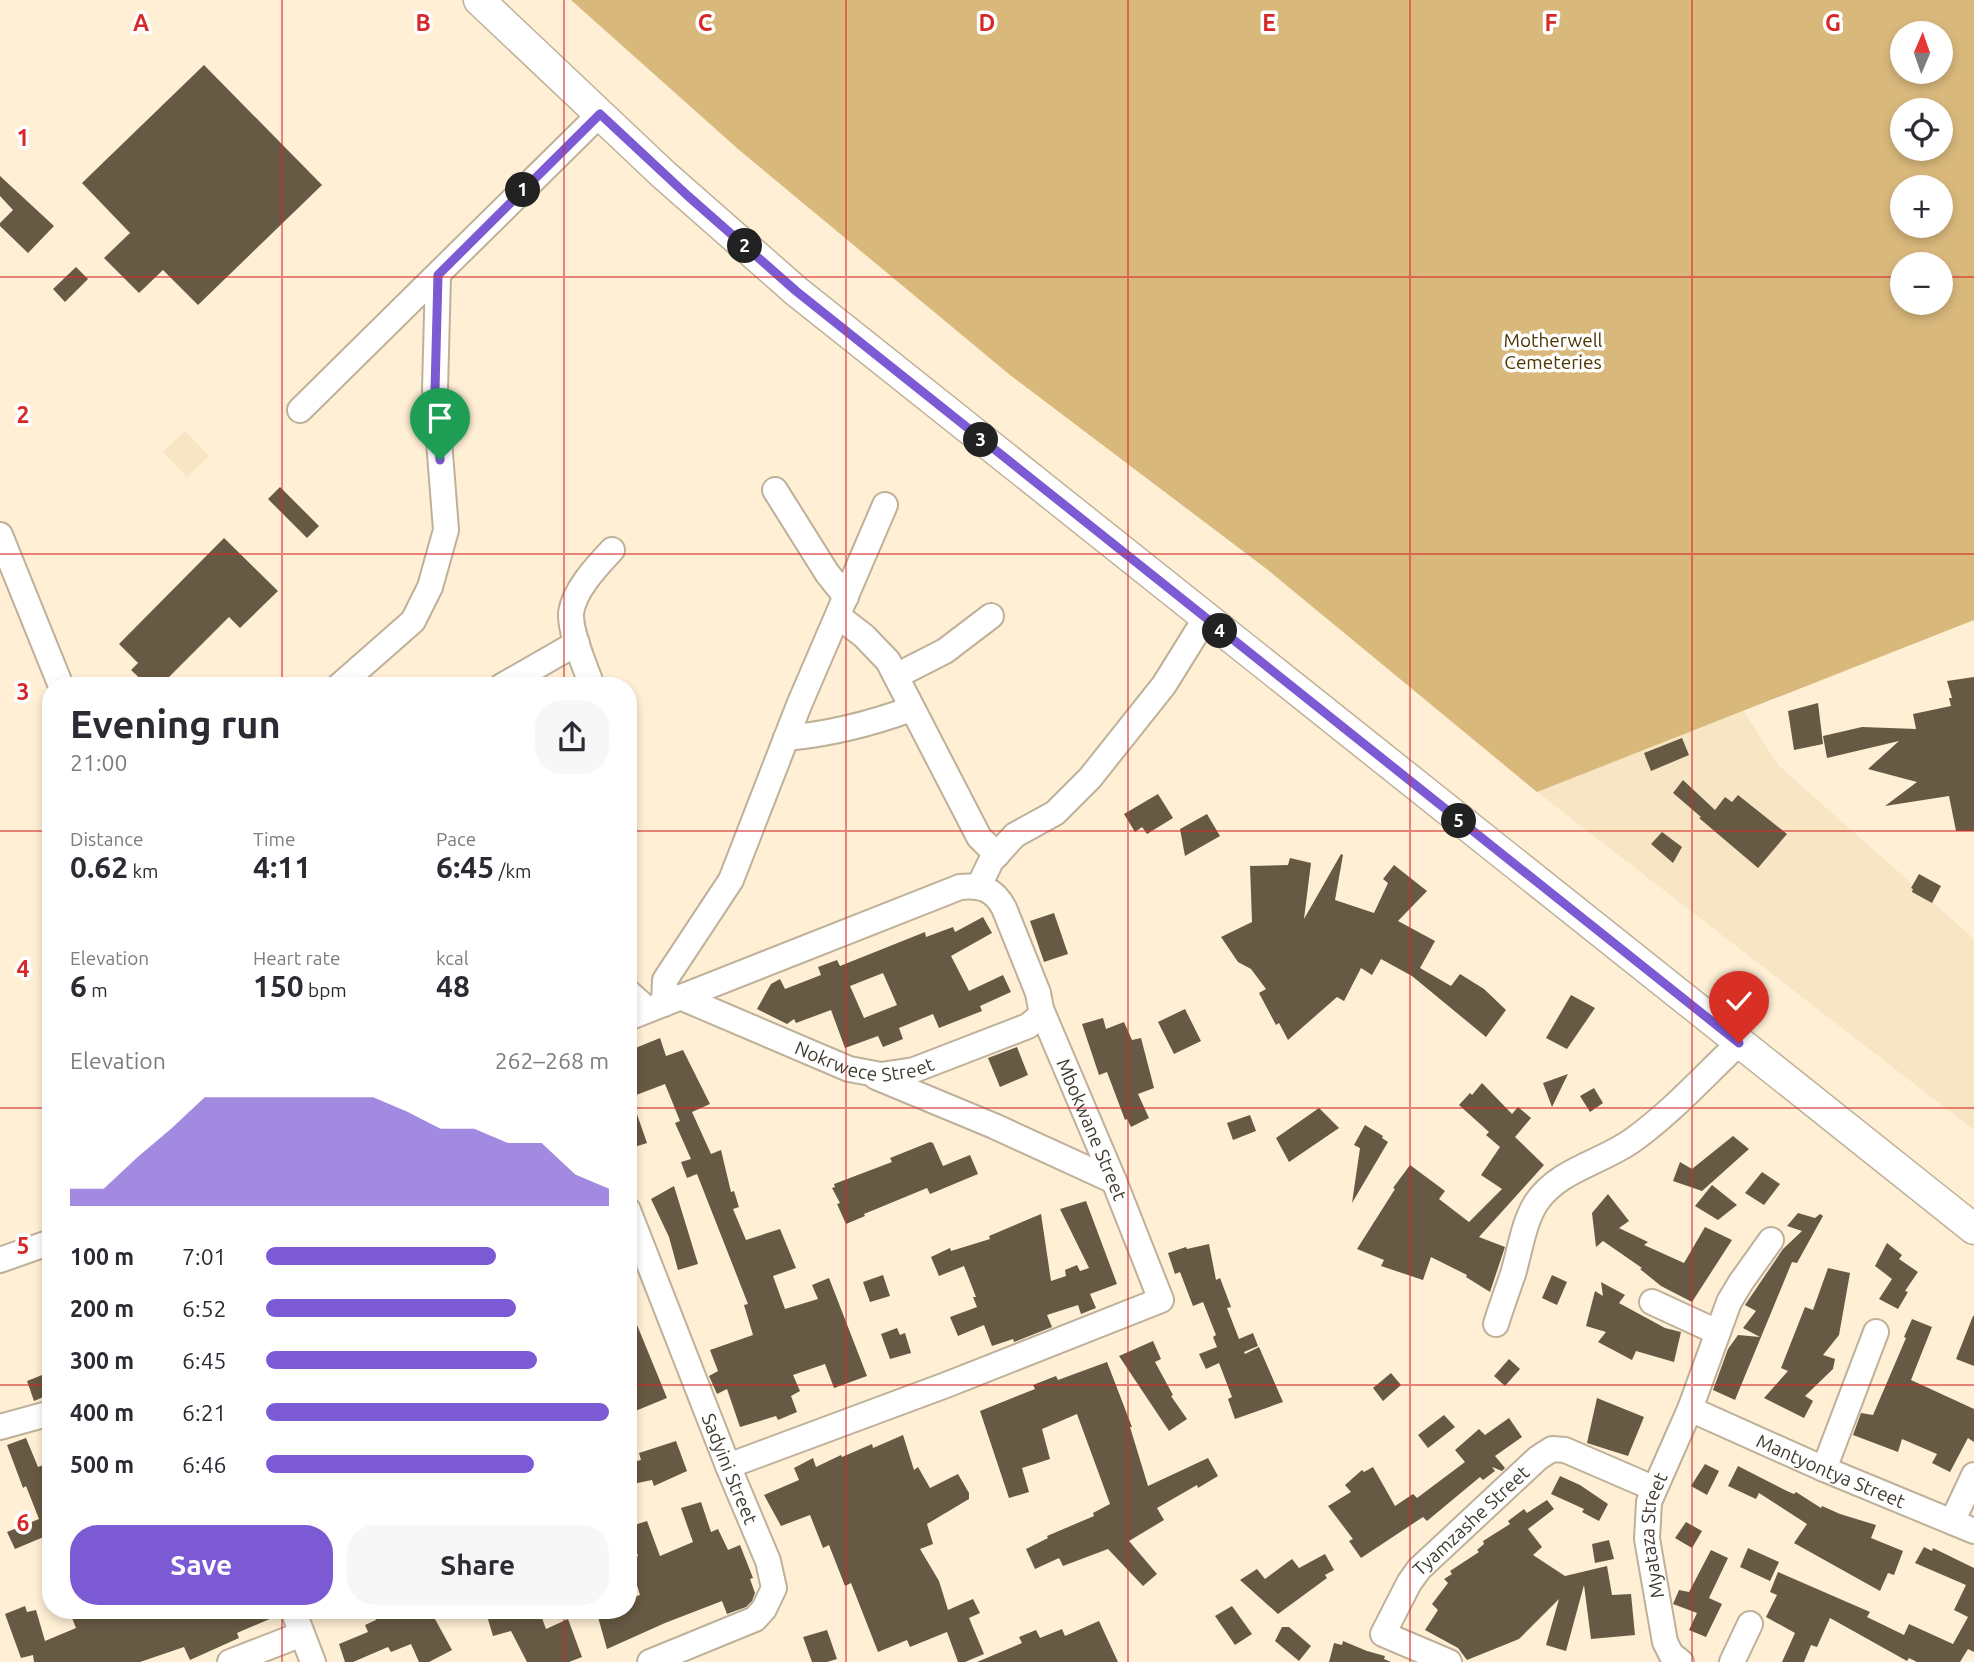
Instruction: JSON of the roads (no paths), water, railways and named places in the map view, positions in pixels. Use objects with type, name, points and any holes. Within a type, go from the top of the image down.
[{"type":"main road","points":[[480,0],[688,196],[796,291],[1974,1229]]},
{"type":"street","points":[[300,410],[600,114]]},
{"type":"street","points":[[349,677],[412,621],[430,587],[446,530],[435,390],[438,275]]},
{"type":"street","points":[[775,490],[827,573],[842,607],[888,661],[979,837],[997,855]]},
{"type":"street","points":[[655,1007],[665,980],[730,880],[786,738],[885,505]]},
{"type":"street","points":[[0,535],[57,677]]},
{"type":"street","points":[[589,677],[577,643],[571,614],[576,596],[612,550]]},
{"type":"street","points":[[896,676],[945,651],[991,616]]},
{"type":"street","points":[[655,1007],[960,887],[979,886],[991,861],[1015,835],[1055,813],[1090,778],[1164,685],[1205,619]]},
{"type":"street","points":[[518,677],[577,643]]},
{"type":"street","points":[[786,738],[824,735],[871,724],[912,709]]},
{"type":"street","name":"Mbokwane Street","points":[[728,1466],[946,1385],[1161,1300],[1041,1009],[1038,993],[1004,908],[997,896],[979,886]]},
{"type":"street","name":"Nokrwece Street","points":[[637,997],[655,1007],[849,1069],[869,1074],[891,1075],[914,1070],[1028,1026],[1035,1021],[1041,1009]]},
{"type":"street","points":[[1496,1324],[1525,1228],[1535,1205],[1545,1192],[1563,1176],[1605,1158],[1634,1140],[1657,1122],[1739,1043]]},
{"type":"street","points":[[869,1074],[994,1126],[1114,1181]]},
{"type":"street","name":"Sadyini Street","points":[[637,1233],[728,1466],[768,1560],[774,1588],[771,1598],[755,1619],[650,1662]]},
{"type":"street","name":"Myataza Street","points":[[1668,1659],[1647,1539],[1647,1511],[1653,1488],[1689,1409],[1729,1302],[1771,1240]]},
{"type":"street","points":[[0,1260],[42,1245]]},
{"type":"street","points":[[1653,1302],[1717,1332]]},
{"type":"street","points":[[1824,1468],[1876,1332]]},
{"type":"street","name":"Mantyontya Street","points":[[1689,1409],[1963,1527]]},
{"type":"street","points":[[0,1427],[42,1415]]},
{"type":"street","name":"Tyamzashe Street","points":[[1449,1662],[1383,1634],[1419,1569],[1538,1458],[1552,1449],[1566,1450],[1653,1488]]},
{"type":"street","points":[[1963,1527],[1974,1475]]},
{"type":"street","points":[[296,1619],[313,1662]]},
{"type":"street","points":[[1732,1662],[1750,1624]]},
{"type":"street","points":[[230,1662],[302,1634]]},
{"type":"park label","name":"Motherwell Cemeteries","points":[[1553,351]]}]
